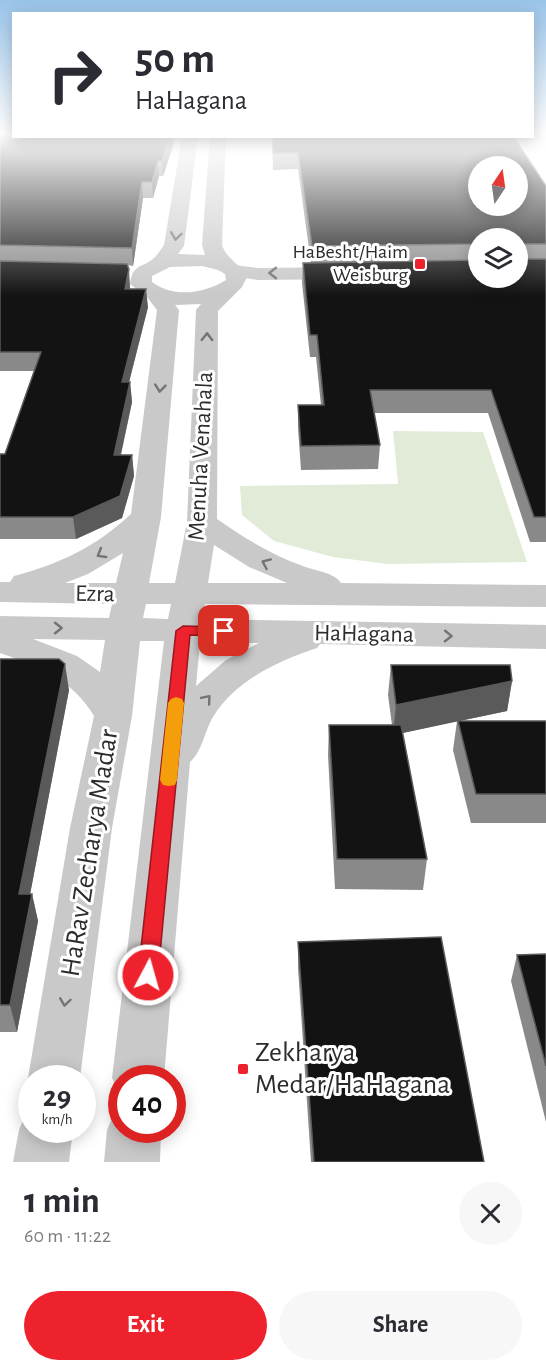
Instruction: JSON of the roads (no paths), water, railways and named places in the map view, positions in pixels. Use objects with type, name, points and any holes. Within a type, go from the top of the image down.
[{"type":"street","points":[[182,188],[174,246],[161,263],[140,280],[168,296],[201,297],[229,275]]},
{"type":"street","points":[[215,188],[212,244],[214,255],[229,275]]},
{"type":"street","points":[[161,263],[202,260],[229,275],[363,273]]},
{"type":"street","name":"Menuha Venahala","points":[[183,631],[202,522],[207,310],[229,275]]},
{"type":"street","name":"Menuha Venahala","points":[[128,611],[146,517],[168,310],[140,280]]},
{"type":"street","points":[[0,590],[47,578],[81,565],[123,540],[146,517]]},
{"type":"street","points":[[202,522],[234,546],[262,562],[315,581],[362,593]]},
{"type":"street","name":"Ezra","points":[[0,590],[128,611],[183,631]]},
{"type":"street","name":"Ezra","points":[[0,627],[128,611],[189,593]]},
{"type":"street","name":"HaHagana","points":[[189,593],[546,596]]},
{"type":"street","name":"HaRav Zecharya Madar","points":[[56,1065],[91,828],[113,716],[128,611]]},
{"type":"street","points":[[139,1065],[183,631]]},
{"type":"street","name":"HaHagana","points":[[183,631],[546,637]]},
{"type":"street","points":[[170,769],[202,705],[228,679],[254,660],[284,646],[327,633]]},
{"type":"street","points":[[0,641],[57,662],[71,671],[95,687],[113,716]]},
{"type":"street","points":[[41,1162],[44,1143]]},
{"type":"street","points":[[132,1162],[133,1143]]},
{"type":"place","name":"HaBesht/Haim Weisburg","points":[[420,264]]},
{"type":"place","name":"Zekharya Medar/HaHagana","points":[[243,1069]]}]
